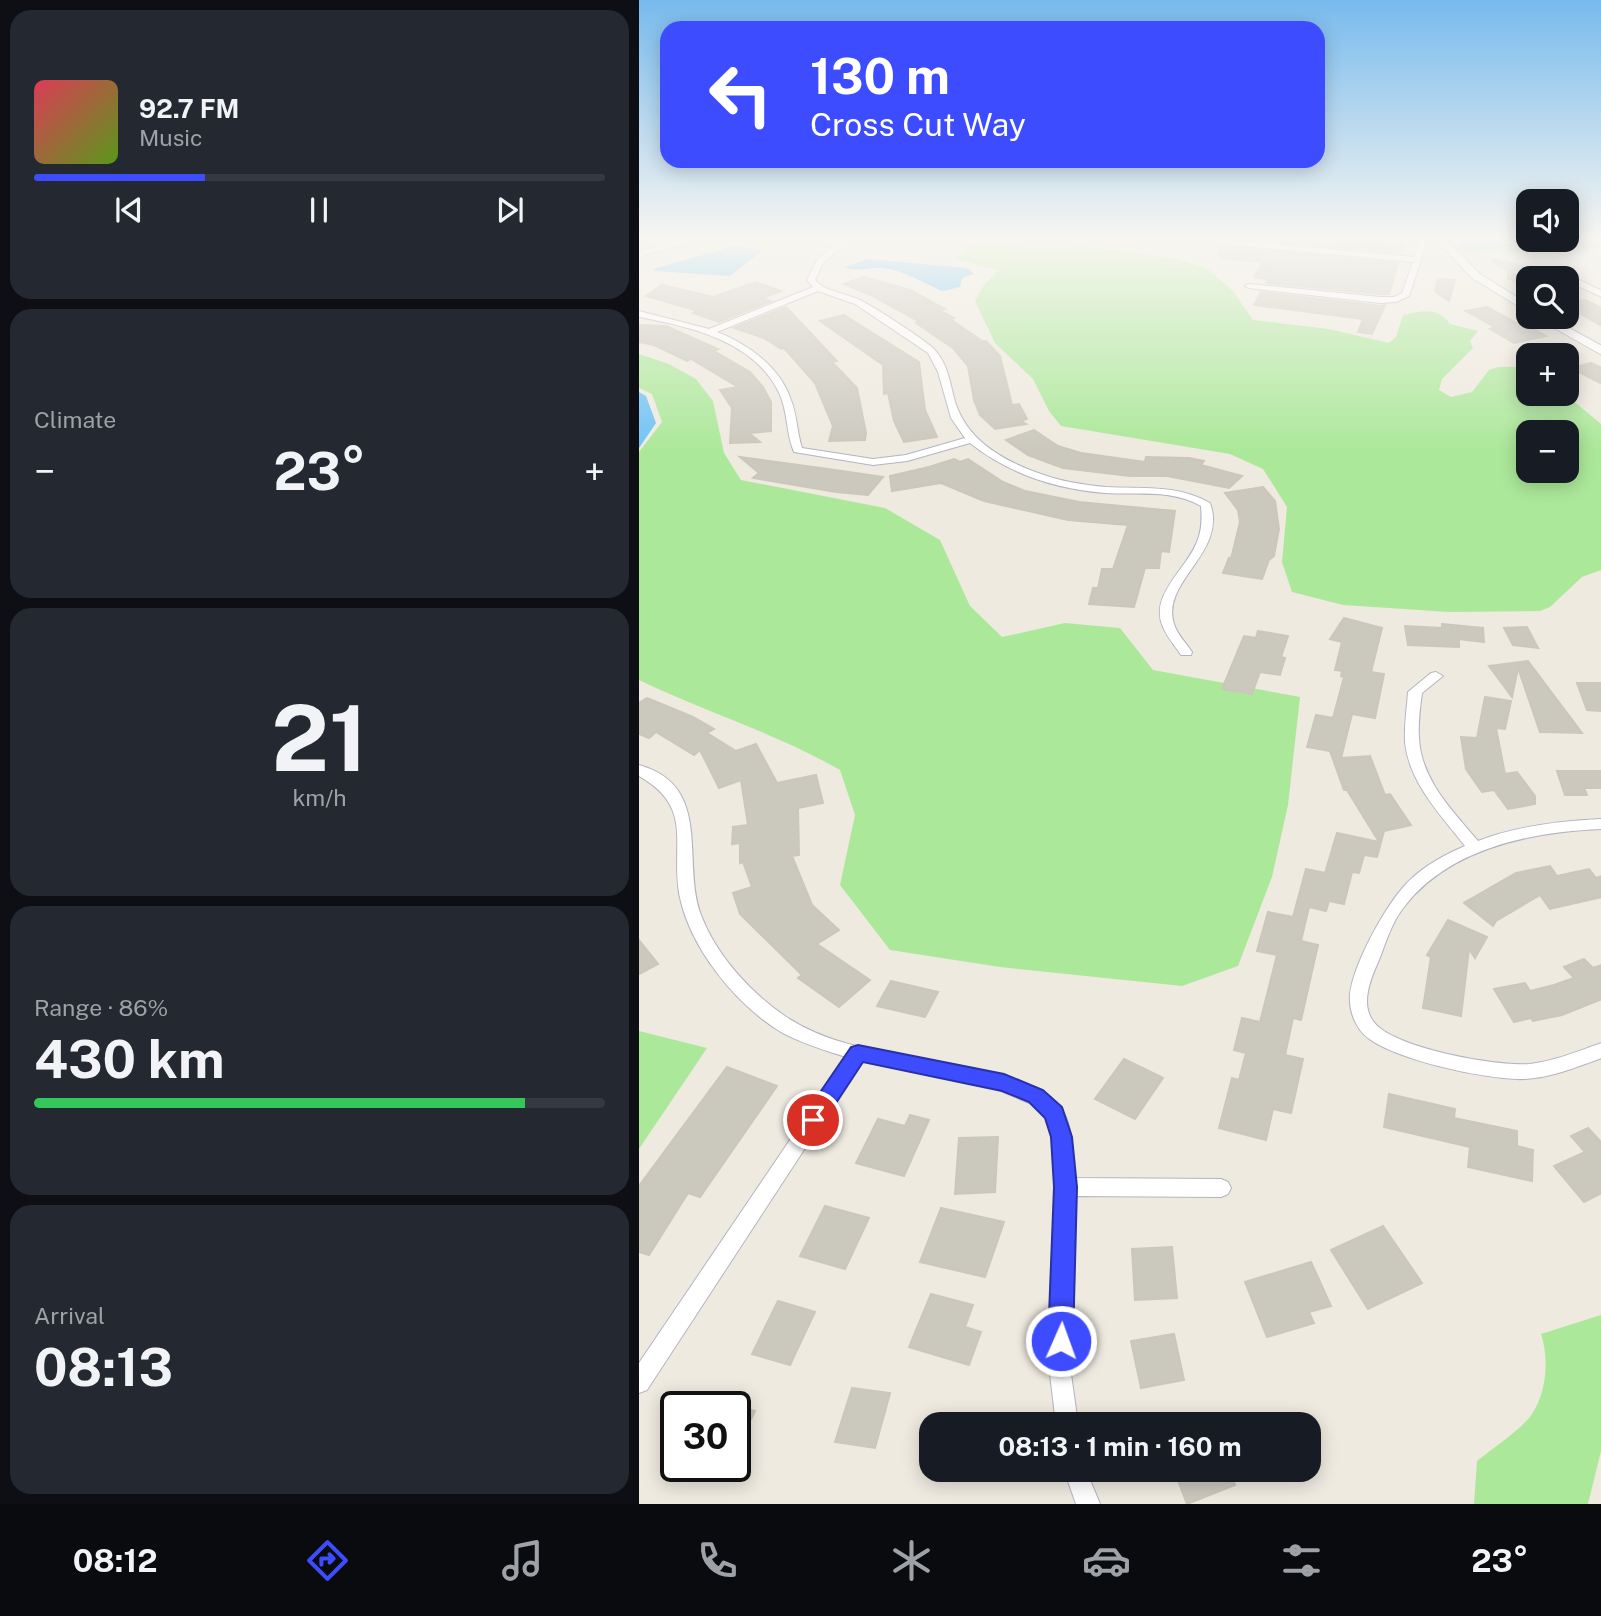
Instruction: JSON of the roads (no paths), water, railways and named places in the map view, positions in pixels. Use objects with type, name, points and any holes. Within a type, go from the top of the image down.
[{"type":"street","points":[[710,332],[766,309]]},
{"type":"street","points":[[869,309],[931,351],[939,360],[951,412],[971,440],[996,457],[1046,479],[1105,490],[1173,491],[1195,497],[1206,505],[1209,528],[1200,551],[1169,594],[1166,606],[1167,623],[1186,652]]},
{"type":"street","points":[[639,314],[691,324],[747,349],[774,375],[785,395],[798,450],[873,462],[907,458],[971,440]]},
{"type":"street","points":[[1562,329],[1601,351]]},
{"type":"street","points":[[1436,676],[1415,692],[1412,741],[1416,761],[1427,786],[1475,848]]},
{"type":"street","points":[[639,770],[663,784],[677,798],[684,817],[685,881],[691,911],[700,933],[741,987],[769,1014],[801,1035],[858,1053],[1004,1083],[1036,1096],[1054,1113],[1061,1137],[1065,1187],[1060,1367],[1066,1412]]},
{"type":"street","points":[[1601,824],[1526,831],[1475,848],[1431,872],[1400,901],[1377,942],[1360,984],[1359,1009],[1368,1028],[1385,1040],[1411,1051],[1481,1068],[1522,1073],[1549,1069],[1601,1050]]},
{"type":"street","points":[[639,1382],[858,1053]]},
{"type":"street","points":[[1065,1187],[1221,1188]]},
{"type":"street","points":[[1080,1482],[1088,1504]]},
{"type":"water","points":[[639,392],[646,396],[656,423],[639,448]]}]
